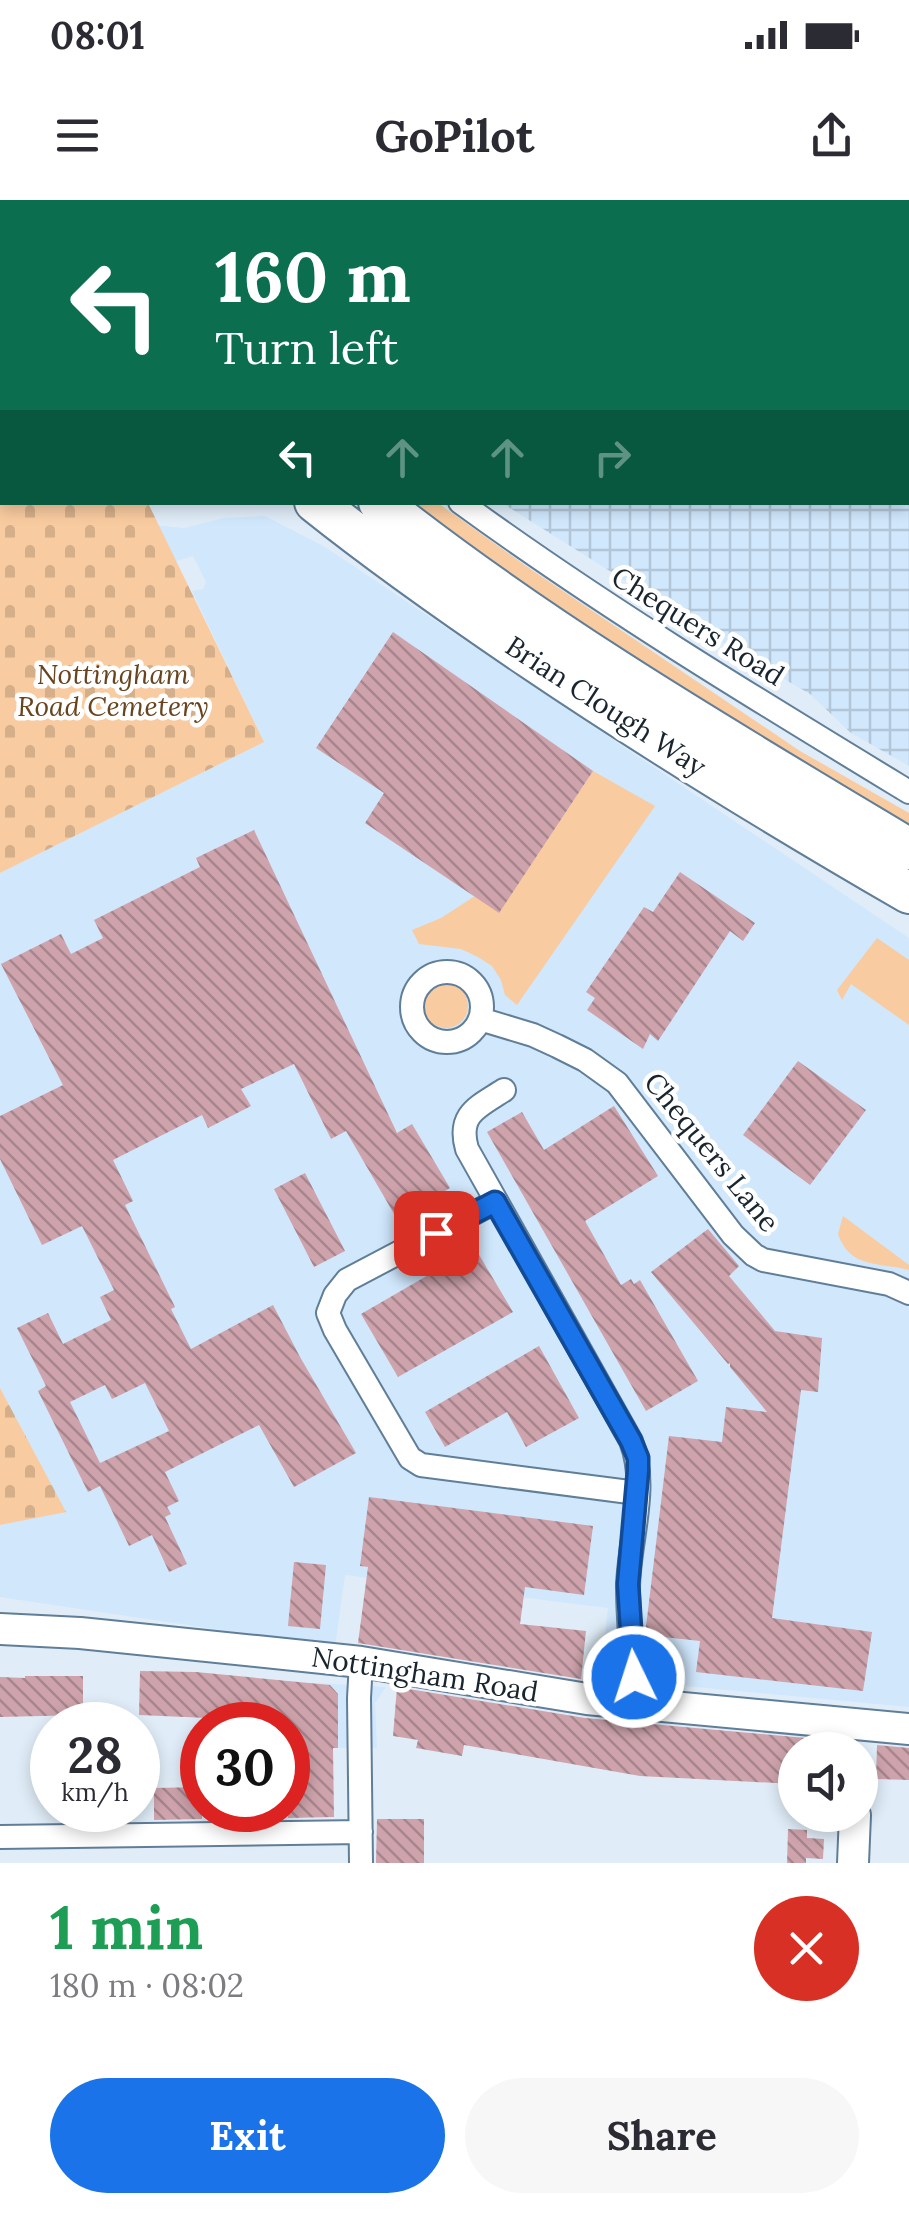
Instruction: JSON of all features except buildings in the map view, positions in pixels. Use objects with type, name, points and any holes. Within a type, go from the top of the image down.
[{"type":"highway","name":"Brian Clough Way","points":[[319,505],[434,592],[589,697],[909,893]]},
{"type":"highway","name":"Brian Clough Way","points":[[382,505],[561,632],[706,726],[909,849]]},
{"type":"street","name":"Chequers Road","points":[[464,505],[662,641],[909,792]]},
{"type":"street","name":"Chequers Lane","points":[[480,1019],[557,1046],[617,1083],[734,1235],[754,1254],[789,1266],[889,1284],[909,1293]]},
{"type":"street","points":[[504,1090],[472,1112],[464,1124],[467,1150],[638,1458],[628,1584],[635,1704]]},
{"type":"street","points":[[495,1202],[346,1280],[328,1313],[335,1330],[410,1458],[421,1465],[638,1493]]},
{"type":"street","name":"Nottingham Road","points":[[0,1628],[361,1662],[825,1732]]},
{"type":"street","points":[[361,1662],[361,1863]]},
{"type":"street","points":[[909,1715],[909,1729]]},
{"type":"street","name":"Nottingham Road","points":[[878,1734],[909,1729]]},
{"type":"street","points":[[0,1837],[361,1832]]},
{"type":"street","points":[[853,1863],[854,1832]]},
{"type":"shaded area","points":[[505,505],[909,505],[909,766],[851,733],[810,694]]},
{"type":"shaded area","points":[[265,516],[325,547],[909,938],[909,1707],[601,1674],[608,1608],[345,1575],[335,1647],[0,1597],[0,1525],[65,1511],[0,1388],[0,873],[264,742],[192,591],[203,589],[206,582],[193,556],[160,566],[141,524],[184,528],[224,518]]},
{"type":"shaded area","points":[[317,1683],[386,1687],[375,1703],[377,1748],[319,1748]]},
{"type":"green space","name":"Nottingham Road Cemetery","points":[[0,505],[149,505],[264,742],[0,873]]},
{"type":"green space","points":[[411,505],[441,505],[800,751],[909,813],[909,828],[664,678]]},
{"type":"green space","points":[[593,771],[655,806],[517,1005],[505,995],[492,966],[461,949],[419,944],[412,930],[441,918],[475,896],[499,912]]},
{"type":"green space","points":[[877,938],[909,960],[909,1025],[851,984],[842,1000],[837,990]]},
{"type":"green space","points":[[446,984],[461,991],[468,1006],[461,1021],[446,1028],[431,1021],[424,1006],[431,991]]},
{"type":"green space","points":[[843,1216],[909,1265],[909,1270],[867,1262],[850,1253],[838,1234]]},
{"type":"green space","points":[[0,1388],[66,1512],[0,1525]]},
{"type":"route","points":[[436,1233],[495,1202],[631,1441],[638,1458],[628,1584],[634,1677]]}]
